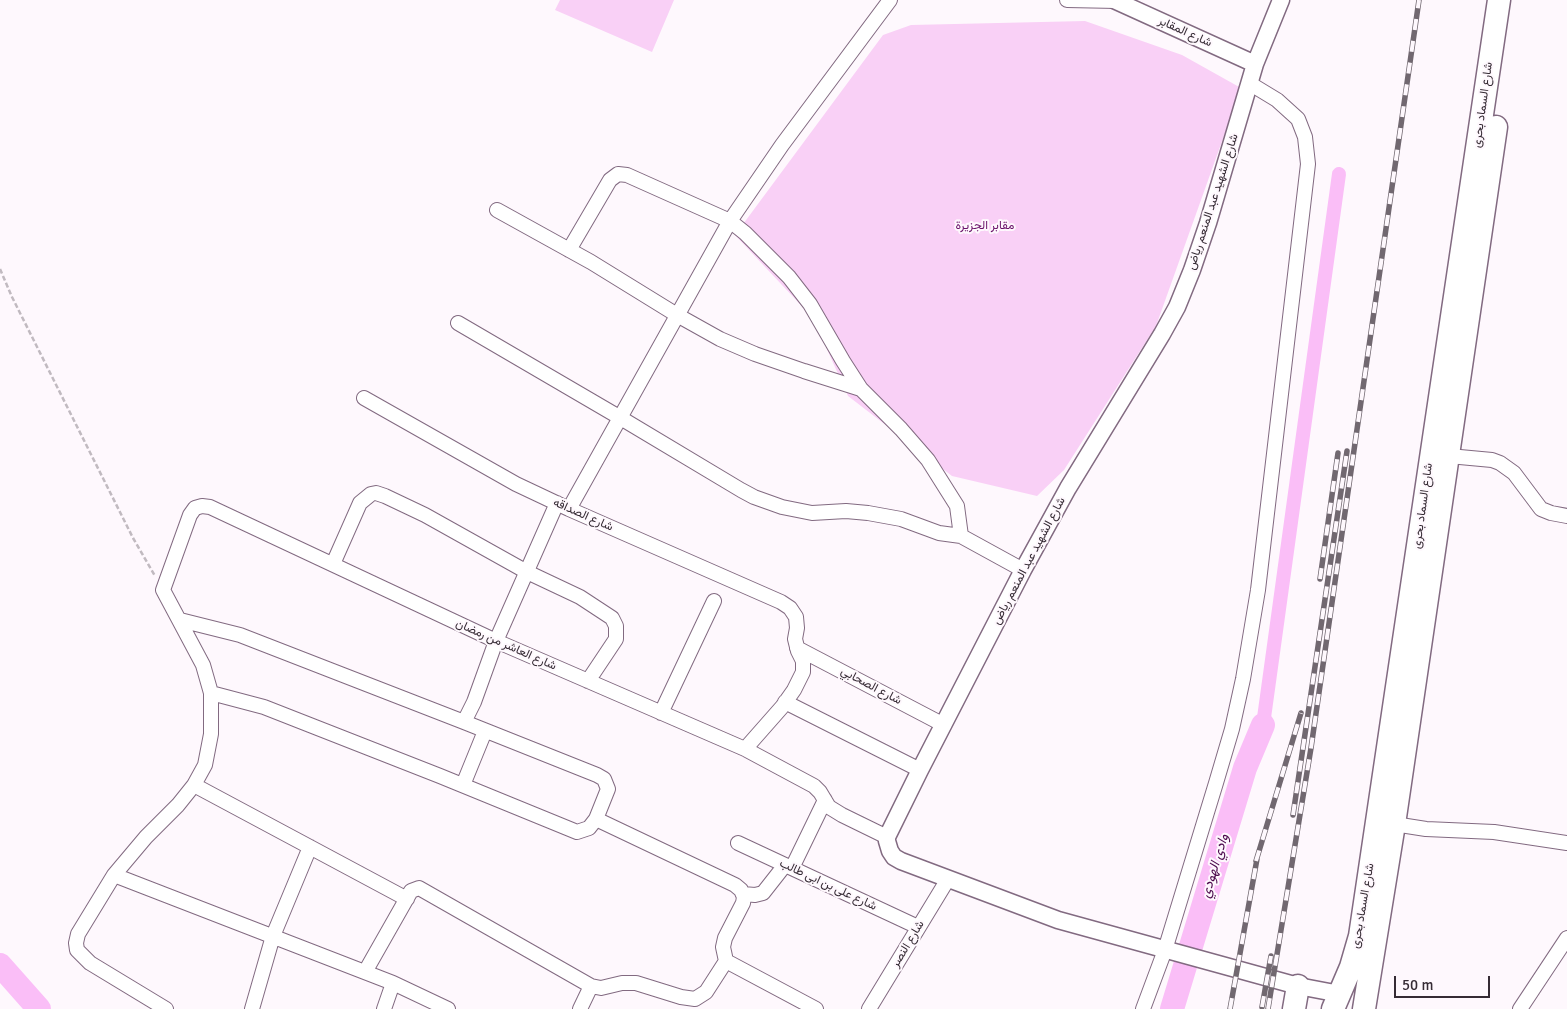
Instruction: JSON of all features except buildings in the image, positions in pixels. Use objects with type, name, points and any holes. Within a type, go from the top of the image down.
[{"type":"highway","name":"شارع السماد بحرى","points":[[1364,1009],[1394,824],[1448,456],[1501,2]]},
{"type":"highway","name":"شارع السماد بحرى","points":[[1336,1002],[1351,967],[1360,936],[1501,2]]},
{"type":"highway","points":[[1294,1009],[1298,986]]},
{"type":"street","points":[[464,722],[474,702],[496,641],[527,572],[563,506],[620,417],[730,221],[782,144],[890,0]]},
{"type":"street","points":[[1067,0],[1116,1]]},
{"type":"street","name":"شارع الشهيد عبد المنعم رياض","points":[[887,837],[1023,570],[1068,488],[1177,307],[1208,223],[1255,64],[1282,0]]},
{"type":"street","name":"شارع المقابر","points":[[1116,1],[1255,64]]},
{"type":"street","points":[[1143,1009],[1165,950],[1232,729],[1244,679],[1258,590],[1308,164],[1305,137],[1298,119],[1276,100],[1249,83]]},
{"type":"street","points":[[569,250],[610,180],[618,174],[626,175],[730,221],[770,256],[810,304],[861,388],[928,460],[957,506],[960,536]]},
{"type":"street","points":[[497,210],[569,250],[677,316],[720,339],[755,354],[861,388]]},
{"type":"street","points":[[458,324],[620,417],[741,490],[766,502],[812,513],[868,512],[901,519],[939,533],[960,536],[1023,570]]},
{"type":"street","name":"شارع الصداقه","points":[[364,398],[516,484],[781,602],[790,608],[796,618],[795,639],[797,648]]},
{"type":"street","points":[[1448,456],[1492,460],[1500,463],[1514,473],[1541,508],[1551,513],[1567,516]]},
{"type":"street","points":[[333,564],[360,503],[371,494],[376,493],[425,515],[527,572],[580,597],[612,618],[616,626],[616,639],[588,680]]},
{"type":"street","name":"شارع العاشر من رمضان","points":[[163,590],[190,515],[194,508],[210,507],[496,641],[745,748],[814,786],[829,807],[887,837]]},
{"type":"street","points":[[163,590],[203,665],[211,693],[211,734],[205,765],[194,785],[178,805],[146,837],[114,875],[78,934],[76,943],[77,950],[90,963],[166,1009]]},
{"type":"street","points":[[661,713],[714,601]]},
{"type":"street","points":[[180,620],[240,635],[485,730],[604,779],[608,789],[596,819],[589,828],[577,832],[463,785],[264,708],[211,693]]},
{"type":"street","points":[[745,748],[785,702],[804,672],[804,661],[797,648]]},
{"type":"street","name":"شارع الصحابي","points":[[797,648],[944,725]]},
{"type":"street","points":[[785,702],[920,770]]},
{"type":"street","points":[[463,785],[485,730]]},
{"type":"street","points":[[194,785],[407,899]]},
{"type":"street","points":[[596,819],[735,885],[744,894],[755,895],[763,893],[789,867],[825,800]]},
{"type":"street","points":[[1394,824],[1426,829],[1494,832],[1567,843]]},
{"type":"street","points":[[887,837],[888,847],[894,857],[901,862],[1058,920],[1298,986],[1336,1002]]},
{"type":"street","name":"شارع على بن ابى طالب","points":[[738,843],[918,927]]},
{"type":"street","points":[[252,1009],[273,936],[310,847]]},
{"type":"street","points":[[114,875],[393,983],[448,1009]]},
{"type":"street","name":"شارع النصر","points":[[869,1009],[948,879]]},
{"type":"street","points":[[365,972],[407,899],[414,889],[422,889],[591,986],[601,988],[622,983],[636,983],[681,997],[695,999],[706,992],[726,961],[723,946],[725,938],[743,903],[744,894]]},
{"type":"street","points":[[1520,1009],[1567,938]]},
{"type":"street","points":[[726,961],[816,1009]]},
{"type":"street","points":[[384,1009],[393,983]]},
{"type":"street","points":[[580,1009],[591,986]]},
{"type":"path","points":[[0,269],[16,306],[133,538],[163,590]]},
{"type":"green space","points":[[560,0],[674,0],[652,52],[555,10]]},
{"type":"green space","name":"مقابر الجزيرة","points":[[1085,21],[1182,55],[1241,88],[1156,326],[1064,470],[1037,496],[952,476],[848,396],[813,318],[735,235],[883,35],[911,25]]},
{"type":"waterway","points":[[1263,725],[1339,174]]},
{"type":"waterway","name":"وادي الهودي","points":[[1172,1009],[1245,768],[1263,725]]},
{"type":"waterway","name":"وادي الهودي","points":[[0,965],[39,1009]]},
{"type":"railway","points":[[1268,1009],[1311,748],[1419,0]]},
{"type":"railway","points":[[1293,815],[1347,451]]},
{"type":"railway","points":[[1320,579],[1338,453]]},
{"type":"railway","points":[[1256,861],[1301,713]]},
{"type":"railway","points":[[1230,1009],[1257,859]]},
{"type":"railway","points":[[1262,1007],[1271,956]]}]
